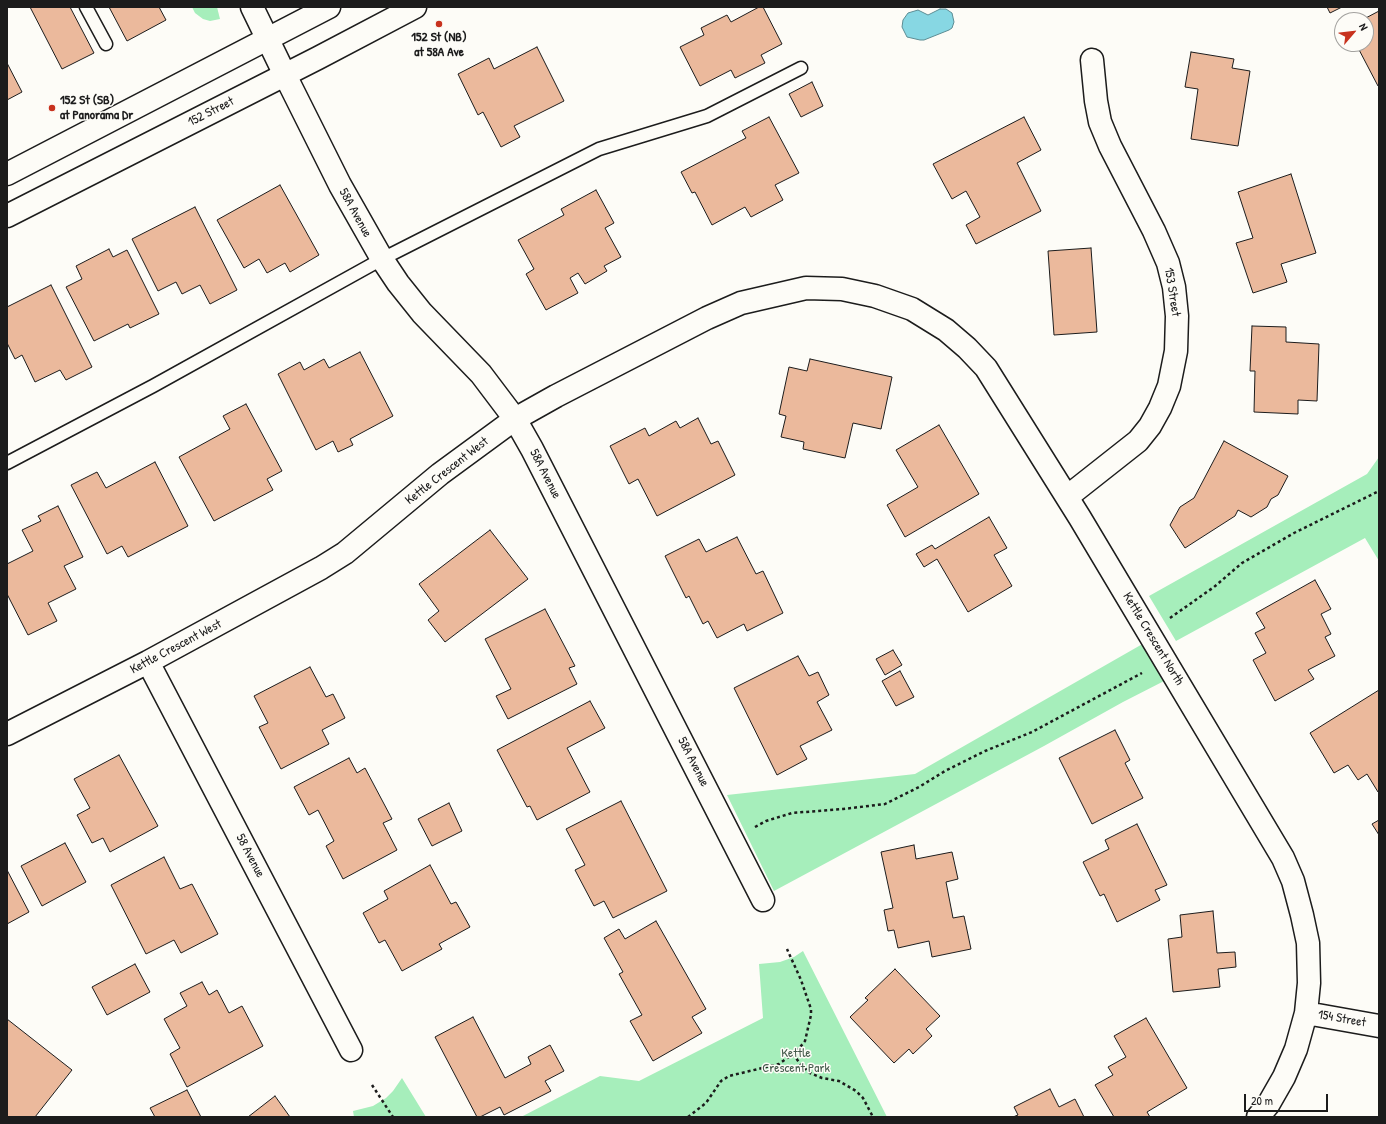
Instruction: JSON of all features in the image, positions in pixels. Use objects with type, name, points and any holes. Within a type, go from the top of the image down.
[{"type":"street","name":"58A Avenue","points":[[252,7],[340,185],[382,259],[398,283],[422,313],[481,374],[516,419],[763,900]]},
{"type":"street","points":[[7,174],[329,7]]},
{"type":"street","name":"152 Street","points":[[7,216],[285,75],[415,7]]},
{"type":"street","name":"153 Street","points":[[1067,497],[1138,441],[1150,426],[1160,408],[1169,386],[1176,351],[1177,316],[1174,287],[1168,263],[1154,231],[1110,146],[1100,122],[1096,101],[1092,60]]},
{"type":"street","name":"Kettle Crescent West","points":[[7,734],[148,662],[298,581],[345,553],[440,474],[516,419],[556,396],[707,318],[741,303],[806,288],[842,289],[875,296],[912,309]]},
{"type":"street","name":"Kettle Crescent North","points":[[912,309],[946,330],[968,348],[986,368],[1067,497],[1275,844],[1293,881],[1308,943],[1309,982],[1306,1013],[1296,1049],[1284,1077],[1268,1105],[1258,1117]]},
{"type":"street","name":"58 Avenue","points":[[148,662],[351,1050]]},
{"type":"street","name":"154 Street","points":[[1306,1013],[1379,1026]]},
{"type":"lane","points":[[86,7],[106,44]]},
{"type":"lane","points":[[7,463],[153,386],[382,259],[599,150],[707,116],[801,68]]},
{"type":"path","points":[[1167,620],[1214,587],[1242,563],[1294,533],[1379,491]]},
{"type":"path","points":[[749,830],[766,821],[792,813],[885,804],[919,788],[945,771],[985,751],[1032,732],[1146,671]]},
{"type":"path","points":[[688,1117],[706,1103],[721,1081],[729,1076],[779,1064],[797,1052],[805,1041],[811,1009],[801,980],[787,949]]},
{"type":"path","points":[[793,1054],[801,1065],[810,1073],[822,1078],[839,1081],[856,1090],[863,1098],[874,1117]]},
{"type":"path","points":[[372,1085],[393,1117]]},
{"type":"green space","points":[[192,7],[217,7],[220,19],[210,21],[203,19],[195,13]]},
{"type":"green space","points":[[1379,457],[1379,561],[1365,538],[1176,641],[1149,596],[1367,474]]},
{"type":"green space","points":[[1146,642],[1168,679],[774,891],[727,795],[915,774]]},
{"type":"green space","name":"Kettle Crescent Park","points":[[803,951],[887,1117],[521,1117],[600,1076],[639,1081],[763,1018],[759,964],[780,962],[794,957]]},
{"type":"green space","points":[[402,1078],[426,1117],[354,1117],[353,1111],[373,1106],[386,1098]]},
{"type":"water","points":[[940,9],[946,9],[952,13],[954,22],[952,28],[924,40],[907,37],[902,27],[903,20],[908,13],[918,10],[928,15]]},
{"type":"building","points":[[30,7],[70,7],[94,53],[62,69]]},
{"type":"building","points":[[109,7],[159,7],[166,20],[127,41]]},
{"type":"building","points":[[759,7],[763,7],[782,44],[761,55],[765,63],[735,78],[731,70],[700,86],[680,47],[704,35],[701,28],[727,15],[731,22]]},
{"type":"building","points":[[1327,7],[1342,7],[1330,13]]},
{"type":"building","points":[[1379,11],[1379,86],[1360,52],[1374,52],[1374,14]]},
{"type":"building","points":[[537,47],[564,101],[514,126],[520,137],[501,147],[483,112],[478,115],[458,74],[489,58],[494,69]]},
{"type":"building","points":[[1191,52],[1234,59],[1232,68],[1250,71],[1238,146],[1191,139],[1198,89],[1185,87]]},
{"type":"building","points":[[7,63],[22,92],[7,100]]},
{"type":"building","points":[[812,82],[823,106],[801,117],[789,94]]},
{"type":"building","points":[[769,117],[799,173],[775,185],[783,200],[751,217],[745,207],[712,225],[695,192],[692,193],[681,172],[746,138],[742,131]]},
{"type":"building","points":[[1024,117],[1041,150],[1017,163],[1041,211],[976,244],[966,225],[980,217],[966,191],[952,199],[933,164]]},
{"type":"building","points":[[1291,174],[1316,253],[1281,264],[1287,282],[1253,293],[1236,243],[1253,238],[1238,192]]},
{"type":"building","points":[[280,185],[319,255],[290,272],[285,263],[267,273],[259,259],[244,268],[217,220]]},
{"type":"building","points":[[596,190],[614,223],[605,228],[621,257],[604,266],[607,271],[585,284],[578,273],[570,278],[578,293],[546,310],[526,274],[534,269],[518,240],[564,215],[561,209]]},
{"type":"building","points":[[195,207],[237,290],[210,304],[200,285],[182,294],[176,282],[158,291],[132,239]]},
{"type":"building","points":[[1091,248],[1097,332],[1054,335],[1048,251]]},
{"type":"building","points":[[109,249],[113,257],[127,250],[159,314],[130,328],[128,324],[94,341],[66,287],[82,279],[76,266]]},
{"type":"building","points":[[51,285],[92,367],[66,380],[60,370],[35,382],[22,355],[15,359],[7,343],[7,307]]},
{"type":"building","points":[[1252,326],[1286,327],[1286,342],[1319,344],[1317,401],[1298,400],[1298,414],[1254,412],[1255,371],[1250,371]]},
{"type":"building","points":[[360,352],[393,416],[350,439],[353,445],[338,452],[333,441],[316,450],[278,374],[300,362],[304,370],[324,359],[329,368]]},
{"type":"building","points":[[810,359],[892,377],[881,429],[853,423],[845,458],[803,449],[804,442],[781,437],[786,416],[779,414],[789,367],[807,371]]},
{"type":"building","points":[[246,404],[282,471],[267,479],[273,490],[214,521],[179,457],[230,429],[223,416]]},
{"type":"building","points":[[698,418],[711,444],[718,441],[735,475],[657,516],[638,479],[629,484],[610,446],[645,428],[649,436],[676,421],[680,428]]},
{"type":"building","points":[[939,425],[979,494],[905,537],[887,505],[918,487],[896,450]]},
{"type":"building","points":[[1224,441],[1288,476],[1278,495],[1271,499],[1267,507],[1251,517],[1238,510],[1235,516],[1185,548],[1170,525],[1180,507],[1194,498]]},
{"type":"building","points":[[155,462],[188,526],[128,557],[122,546],[107,554],[71,485],[97,472],[106,488]]},
{"type":"building","points":[[58,506],[83,557],[64,566],[76,589],[48,603],[57,621],[28,635],[7,594],[7,564],[33,551],[22,530],[41,521],[38,516]]},
{"type":"building","points":[[989,517],[1007,548],[994,555],[1012,586],[968,612],[937,559],[924,567],[916,554],[932,545],[935,549]]},
{"type":"building","points":[[490,530],[528,579],[445,642],[428,620],[439,611],[419,584]]},
{"type":"building","points":[[737,537],[756,574],[763,571],[783,613],[747,631],[744,624],[717,638],[708,621],[703,624],[689,596],[686,598],[665,556],[699,539],[706,552]]},
{"type":"building","points":[[1315,580],[1331,609],[1321,614],[1331,634],[1325,637],[1335,656],[1308,670],[1314,679],[1275,701],[1253,660],[1266,653],[1255,633],[1265,628],[1256,613]]},
{"type":"building","points":[[545,609],[575,666],[569,668],[577,684],[508,719],[496,696],[511,689],[485,639]]},
{"type":"building","points":[[893,650],[902,665],[885,675],[876,659]]},
{"type":"building","points":[[798,656],[809,676],[818,672],[829,695],[817,702],[832,730],[800,746],[807,759],[777,775],[734,688]]},
{"type":"building","points":[[310,667],[326,697],[333,694],[345,718],[322,730],[329,744],[281,769],[259,727],[268,723],[254,696]]},
{"type":"building","points":[[900,671],[914,697],[896,706],[882,681]]},
{"type":"building","points":[[1379,690],[1378,792],[1367,774],[1358,780],[1348,765],[1334,773],[1310,733]]},
{"type":"building","points":[[590,701],[605,728],[567,748],[590,792],[537,820],[530,806],[527,807],[497,750]]},
{"type":"building","points":[[1115,730],[1130,760],[1125,763],[1143,798],[1092,824],[1059,758]]},
{"type":"building","points":[[119,755],[158,826],[110,852],[103,838],[92,843],[77,815],[90,808],[74,779]]},
{"type":"building","points":[[349,758],[357,773],[365,768],[392,819],[383,823],[397,850],[343,879],[326,846],[334,841],[318,810],[309,815],[294,787]]},
{"type":"building","points":[[621,801],[667,891],[613,918],[604,901],[594,906],[575,870],[585,865],[566,829]]},
{"type":"building","points":[[449,803],[462,831],[432,846],[418,819]]},
{"type":"building","points":[[1379,820],[1379,835],[1372,824]]},
{"type":"building","points":[[1137,824],[1167,885],[1155,890],[1160,900],[1117,922],[1104,894],[1100,896],[1083,862],[1109,849],[1105,840]]},
{"type":"building","points":[[65,843],[86,882],[42,906],[21,866]]},
{"type":"building","points":[[914,845],[916,859],[952,852],[958,879],[946,882],[953,918],[964,916],[971,949],[932,957],[929,941],[898,948],[894,930],[888,931],[884,910],[893,908],[881,852]]},
{"type":"building","points":[[164,857],[180,889],[192,884],[218,934],[181,953],[174,940],[146,954],[111,885]]},
{"type":"building","points":[[430,865],[451,904],[456,902],[470,927],[439,944],[442,949],[402,971],[385,940],[379,943],[363,913],[388,899],[384,891]]},
{"type":"building","points":[[7,870],[29,912],[7,924]]},
{"type":"building","points":[[1213,911],[1217,953],[1235,952],[1236,967],[1218,969],[1220,987],[1173,992],[1168,939],[1182,937],[1180,915]]},
{"type":"building","points":[[656,921],[706,1009],[692,1017],[702,1033],[653,1061],[630,1021],[642,1015],[619,974],[623,972],[604,938],[619,929],[625,939]]},
{"type":"building","points":[[135,964],[150,992],[107,1015],[92,987]]},
{"type":"building","points":[[895,969],[940,1016],[926,1029],[932,1036],[913,1054],[909,1049],[894,1063],[850,1017],[868,1000],[865,998]]},
{"type":"building","points":[[202,982],[209,995],[217,990],[229,1013],[242,1006],[263,1046],[187,1087],[170,1054],[180,1048],[164,1019],[187,1006],[180,993]]},
{"type":"building","points":[[473,1017],[505,1078],[531,1064],[528,1057],[550,1045],[564,1071],[545,1081],[551,1091],[504,1115],[500,1107],[477,1117],[435,1037]]},
{"type":"building","points":[[1146,1018],[1187,1088],[1147,1112],[1150,1117],[1114,1117],[1095,1085],[1113,1075],[1108,1067],[1126,1057],[1114,1036]]},
{"type":"building","points":[[7,1019],[72,1070],[35,1117],[7,1117]]},
{"type":"building","points":[[1050,1089],[1059,1107],[1075,1099],[1084,1117],[1013,1117],[1018,1115],[1014,1107]]},
{"type":"building","points":[[187,1090],[201,1117],[155,1117],[150,1108]]},
{"type":"building","points":[[275,1096],[290,1117],[248,1117]]},
{"type":"place","name":"152 St (NB) at 58A Ave","points":[[439,24]]},
{"type":"place","name":"152 St (SB) at Panorama Dr","points":[[52,108]]}]
